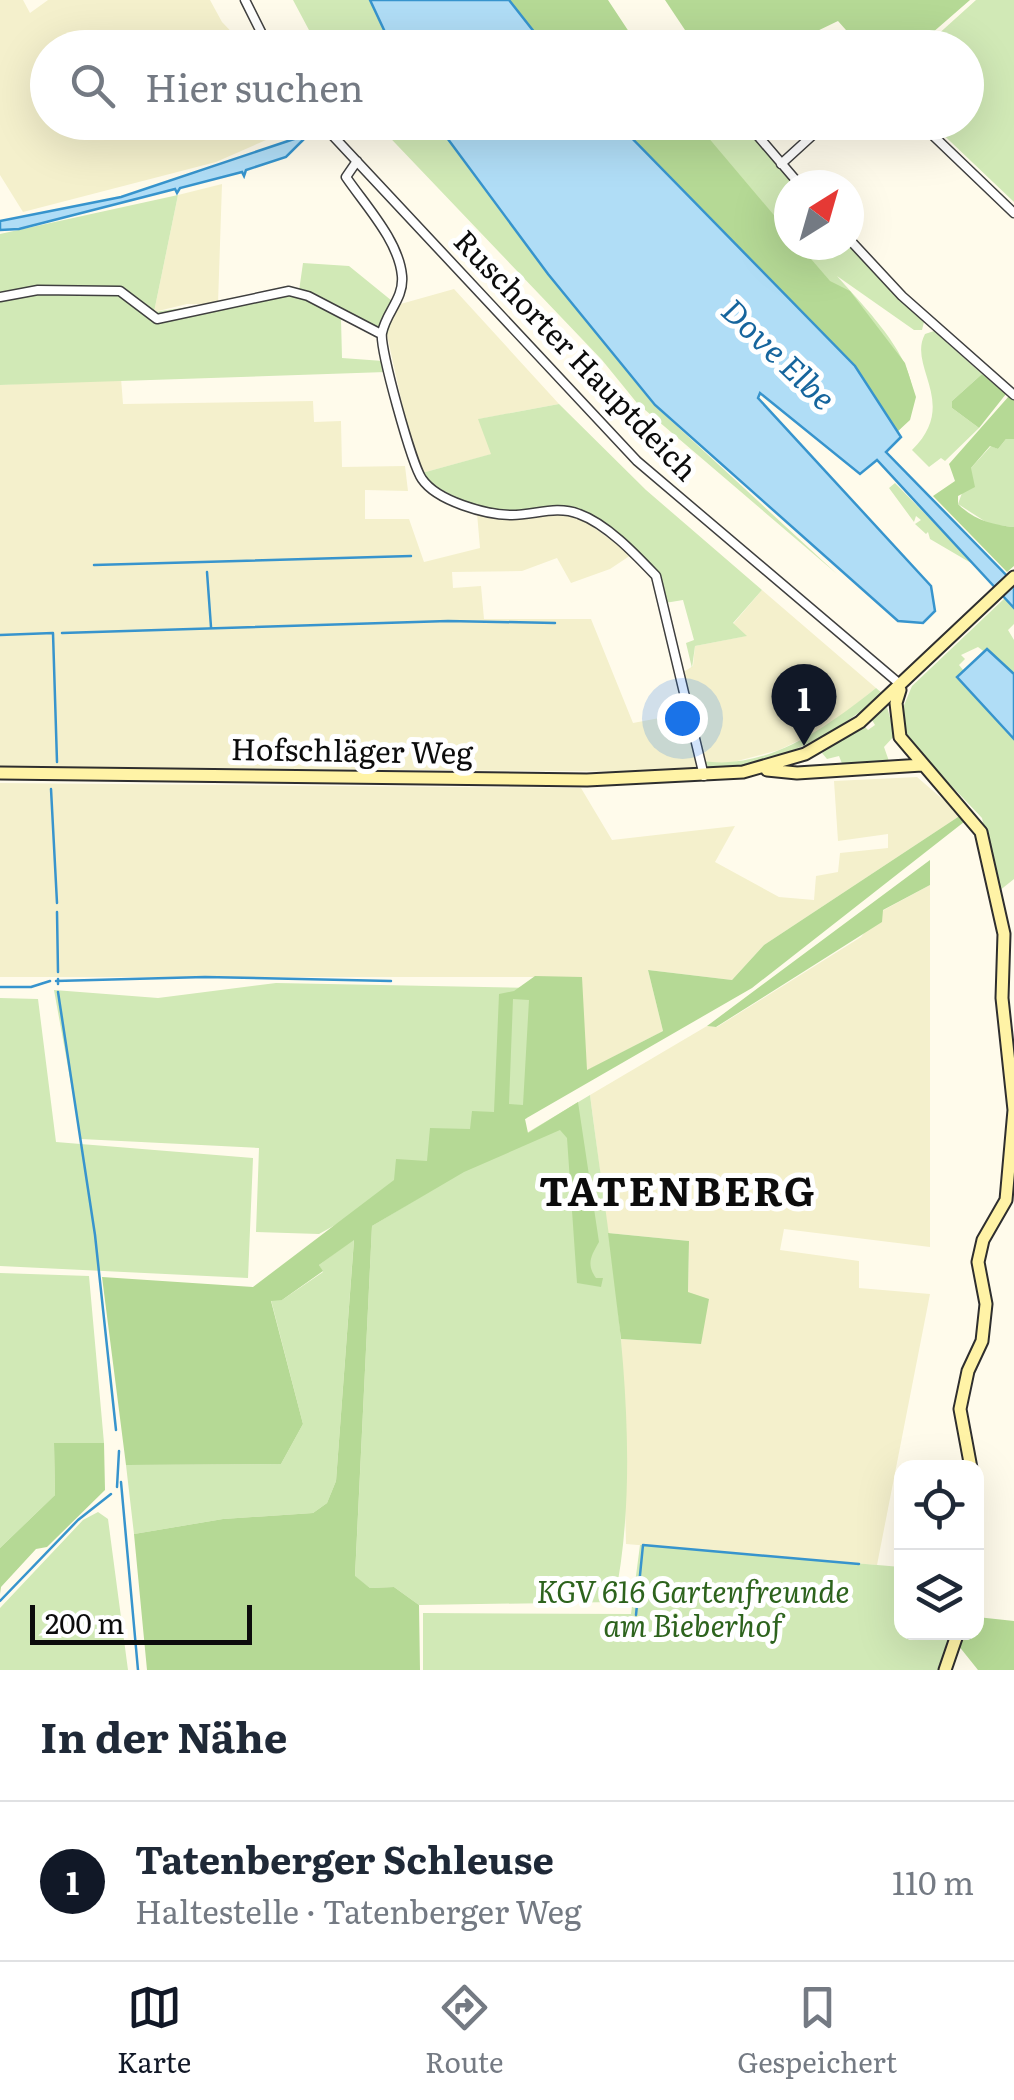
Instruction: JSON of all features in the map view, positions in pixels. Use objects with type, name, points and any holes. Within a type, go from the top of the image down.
[{"type":"street","points":[[245,0],[260,30]]},
{"type":"street","name":"Ruschorter Hauptdeich","points":[[337,140],[637,461],[902,686]]},
{"type":"street","points":[[761,140],[786,170]]},
{"type":"street","points":[[781,164],[807,140]]},
{"type":"street","points":[[938,140],[1014,213]]},
{"type":"street","points":[[357,161],[346,177],[396,254],[402,276],[400,297],[381,334],[411,456],[423,482],[444,496],[488,513],[512,515],[562,509],[584,515],[656,576],[704,777]]},
{"type":"street","points":[[864,255],[902,296],[1014,395]]},
{"type":"street","points":[[0,298],[38,290],[120,291],[158,319],[290,291],[308,296],[381,334]]},
{"type":"street","points":[[761,768],[836,738],[902,686],[1014,578]]},
{"type":"street","points":[[902,686],[896,703],[897,728],[922,765],[981,832],[1004,934],[1002,998],[1014,1110],[1006,1200],[983,1240],[978,1262],[986,1304],[982,1341],[968,1371],[960,1409],[970,1460]]},
{"type":"street","points":[[761,768],[797,773],[922,765]]},
{"type":"street","name":"Hofschläger Weg","points":[[0,773],[587,780],[704,777],[761,768]]},
{"type":"street","points":[[945,1670],[955,1640]]},
{"type":"shaded area","points":[[0,0],[23,0],[30,13],[48,0],[210,0],[230,30],[30,30],[30,140],[266,140],[216,162],[23,212],[0,175]]},
{"type":"shaded area","points":[[222,184],[218,304],[187,304],[154,312],[178,195]]},
{"type":"shaded area","points":[[454,289],[559,404],[479,419],[492,454],[422,473],[413,453],[387,335],[397,305]]},
{"type":"shaded area","points":[[121,378],[123,404],[313,401],[314,422],[341,421],[342,467],[405,466],[408,491],[365,490],[365,519],[409,519],[424,562],[480,548],[477,513],[515,518],[562,513],[581,518],[631,555],[610,569],[571,583],[557,558],[522,571],[452,572],[453,588],[481,586],[484,619],[591,619],[633,723],[686,713],[700,772],[0,767],[0,385]]},
{"type":"shaded area","points":[[762,590],[876,688],[829,726],[779,750],[726,764],[703,761],[682,673],[693,666],[695,646],[746,636],[733,624]]},
{"type":"shaded area","points":[[917,777],[961,815],[764,945],[732,980],[648,970],[663,1031],[586,1071],[581,977],[0,977],[0,783],[581,788],[612,840],[735,826],[715,862],[779,897],[814,900],[816,876],[838,872],[840,853],[888,848],[888,834],[838,841],[834,781]]},
{"type":"shaded area","points":[[930,885],[930,1247],[784,1229],[780,1250],[859,1261],[859,1288],[930,1294],[898,1460],[894,1460],[877,1565],[626,1544],[621,1339],[701,1344],[688,1292],[689,1241],[608,1233],[590,1095],[707,1026],[717,1027],[861,937],[882,911]]},
{"type":"green space","points":[[293,0],[451,0],[415,30],[309,30]]},
{"type":"green space","points":[[509,0],[608,0],[628,30],[533,30]]},
{"type":"green space","points":[[665,0],[970,0],[936,30],[846,30],[838,21],[819,30],[685,30]]},
{"type":"green space","points":[[976,0],[1014,0],[1014,202],[949,140],[984,140],[984,30],[943,30]]},
{"type":"green space","points":[[392,140],[449,140],[548,274],[654,405],[837,574],[637,403],[602,360]]},
{"type":"green space","points":[[634,140],[757,140],[782,170],[774,170],[774,260],[864,260],[924,322],[922,330],[914,330],[837,276],[883,329],[908,372],[913,393],[910,413],[897,432],[855,366]]},
{"type":"green space","points":[[634,140],[710,140],[774,215],[774,260],[812,260],[830,281],[850,291],[905,363],[916,397],[910,420],[897,432],[855,366]]},
{"type":"green space","points":[[178,195],[154,312],[299,291],[303,263],[349,266],[397,305],[387,335],[341,319],[342,358],[383,361],[386,372],[0,385],[0,234]]},
{"type":"green space","points":[[934,331],[982,374],[952,401],[952,408],[979,428],[945,461],[941,458],[929,467],[912,450],[926,433],[932,417],[921,347],[925,334]]},
{"type":"green space","points":[[982,374],[1006,394],[979,428],[952,408],[952,401]]},
{"type":"green space","points":[[1009,396],[1014,400],[1014,439],[1006,439],[998,449],[990,446],[971,468],[975,487],[958,496],[958,504],[977,518],[1014,527],[1014,566],[1007,572],[933,496],[955,481],[949,464]]},
{"type":"green space","points":[[559,404],[646,490],[762,590],[733,623],[747,636],[695,646],[692,668],[686,643],[694,640],[683,600],[665,603],[651,572],[612,529],[581,511],[564,507],[505,511],[480,507],[424,479],[422,473],[491,454],[478,419]]},
{"type":"green space","points":[[1006,439],[1014,439],[1014,527],[989,524],[958,504],[971,468],[991,446],[998,449]]},
{"type":"green space","points":[[895,483],[971,563],[930,539],[928,532],[915,524],[921,520],[916,516],[914,522],[889,488]]},
{"type":"green space","points":[[1006,597],[1014,608],[1014,624],[1008,630],[1014,640],[1014,674],[978,647],[961,655],[965,659],[959,665],[964,671],[958,677],[1014,739],[1014,879],[999,891],[982,818],[908,740],[902,710],[912,686]]},
{"type":"green space","points":[[876,688],[883,694],[864,709],[789,752],[723,770],[711,770],[703,761],[751,759],[774,752],[838,717]]},
{"type":"green space","points":[[887,707],[895,735],[884,747],[890,764],[843,766],[839,756],[827,759],[822,753],[864,726],[868,730],[875,725],[872,720]]},
{"type":"green space","points":[[961,815],[964,822],[752,988],[525,1119],[528,1133],[578,1102],[599,1242],[590,1264],[596,1278],[603,1278],[601,1287],[577,1283],[567,1138],[560,1130],[464,1172],[372,1226],[355,1576],[370,1588],[394,1587],[419,1605],[420,1670],[147,1670],[134,1534],[223,1519],[313,1513],[327,1503],[336,1481],[354,1240],[319,1265],[323,1271],[282,1300],[271,1301],[303,1424],[281,1464],[126,1465],[102,1277],[253,1287],[394,1180],[396,1159],[427,1161],[430,1128],[470,1129],[472,1111],[494,1112],[499,994],[514,991],[535,976],[582,977],[587,1070],[663,1031],[648,970],[732,980],[764,945]],"holes":[[[513,999],[529,1000],[523,1105],[509,1104]]]},
{"type":"green space","points":[[930,860],[930,885],[883,910],[882,922],[716,1027],[707,1026]]},
{"type":"green space","points":[[276,983],[533,988],[527,1118],[319,1234],[256,1232],[259,1148],[81,1139],[54,990],[158,998]]},
{"type":"green space","points":[[0,998],[38,999],[56,1142],[253,1158],[248,1278],[0,1266]]},
{"type":"green space","points":[[590,1095],[615,1284],[626,1415],[627,1480],[614,1602],[419,1605],[394,1587],[370,1588],[355,1577],[372,1226]]},
{"type":"green space","points":[[608,1233],[689,1241],[688,1292],[709,1299],[701,1344],[621,1339]]},
{"type":"green space","points":[[354,1239],[336,1481],[327,1503],[313,1513],[223,1519],[134,1534],[126,1465],[281,1464],[303,1424],[271,1300],[282,1300],[323,1272],[319,1265]]},
{"type":"green space","points":[[0,1273],[89,1276],[104,1443],[54,1443],[55,1495],[0,1548]]},
{"type":"green space","points":[[54,1443],[104,1443],[105,1490],[47,1547],[36,1549],[1,1587],[0,1594],[0,1548],[55,1495]]},
{"type":"green space","points":[[98,1512],[108,1519],[128,1670],[0,1670],[0,1608],[83,1520]]},
{"type":"green space","name":"KGV 616 Gartenfreunde am Bieberhof","points":[[640,1545],[894,1566],[894,1640],[953,1640],[942,1670],[423,1670],[423,1613],[631,1614]]},
{"type":"green space","points":[[984,1618],[1014,1621],[1014,1670],[978,1670],[958,1645],[961,1640],[984,1640]]},
{"type":"water","points":[[370,0],[509,0],[533,30],[384,30]]},
{"type":"water","points":[[291,140],[303,140],[286,157],[246,170],[244,176],[242,172],[180,188],[177,193],[175,189],[19,229],[0,230],[0,221],[121,197]]},
{"type":"water","name":"Dove Elbe","points":[[449,140],[634,140],[855,366],[901,437],[886,452],[1014,583],[1014,608],[877,460],[860,474],[760,393],[758,398],[931,586],[935,611],[923,623],[898,621],[655,405],[548,274]]},
{"type":"water","points":[[987,649],[1014,674],[1014,739],[957,677]]},
{"type":"waterway","points":[[94,565],[411,556]]},
{"type":"waterway","points":[[207,572],[211,627]]},
{"type":"waterway","points":[[62,633],[448,621],[555,623]]},
{"type":"waterway","points":[[0,635],[53,633],[57,762]]},
{"type":"waterway","points":[[51,789],[57,903]]},
{"type":"waterway","points":[[57,912],[58,972]]},
{"type":"waterway","points":[[56,981],[205,977],[391,981]]},
{"type":"waterway","points":[[58,979],[58,984]]},
{"type":"waterway","points":[[0,987],[31,987],[50,981]]},
{"type":"waterway","points":[[58,992],[95,1235],[116,1430]]},
{"type":"waterway","points":[[117,1487],[119,1451]]},
{"type":"waterway","points":[[121,1482],[138,1670]]},
{"type":"waterway","points":[[0,1601],[78,1520],[111,1494]]},
{"type":"waterway","points":[[636,1615],[643,1545],[859,1564]]},
{"type":"place","name":"Tatenberger Schleuse","points":[[804,746]]},
{"type":"district","name":"TATENBERG","points":[[678,1192]]}]
